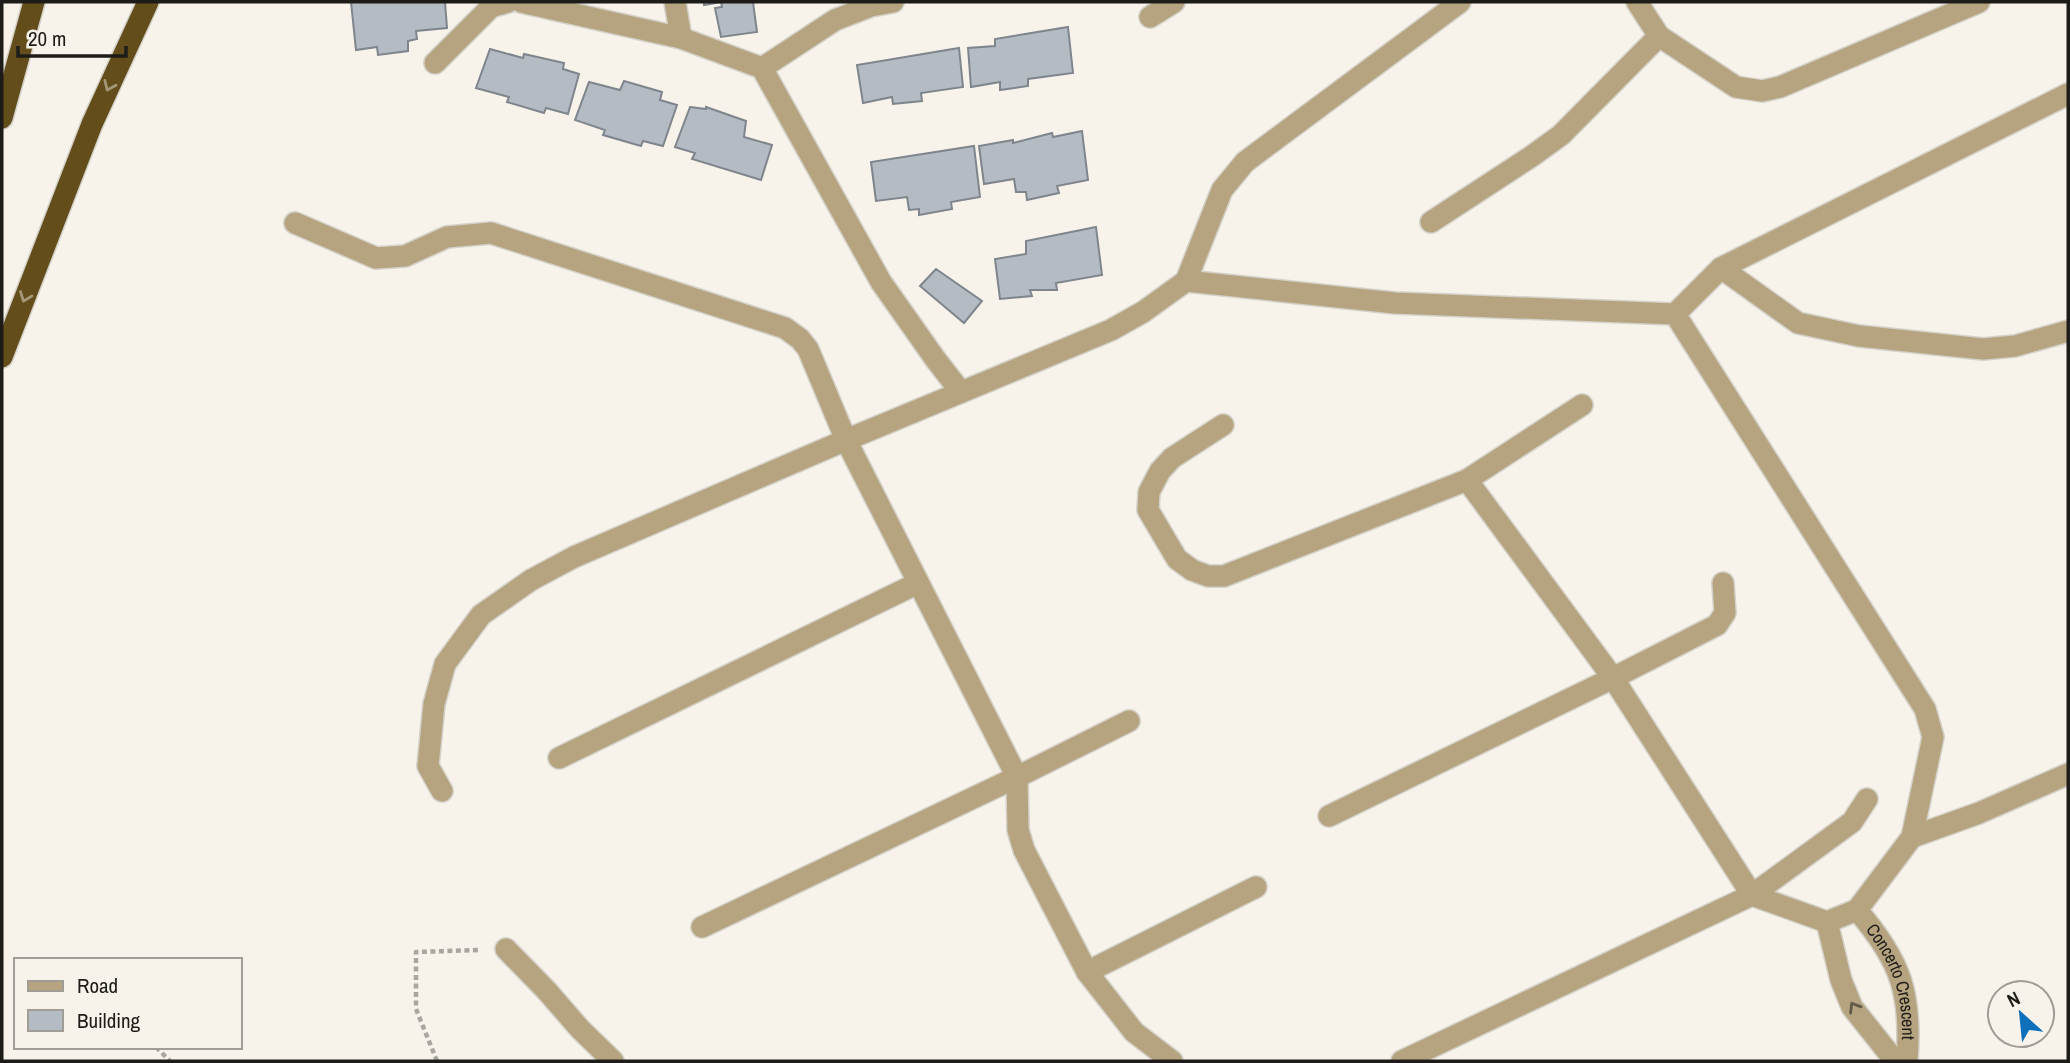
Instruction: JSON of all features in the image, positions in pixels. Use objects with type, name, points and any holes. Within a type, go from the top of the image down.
[{"type":"highway","points":[[2,118],[34,2]]},
{"type":"highway","points":[[2,357],[92,124],[148,2]]},
{"type":"street","points":[[435,63],[492,7],[508,2]]},
{"type":"street","points":[[521,2],[681,38],[762,68],[881,282],[961,392]]},
{"type":"street","points":[[675,2],[681,38]]},
{"type":"street","points":[[762,68],[835,20],[871,6],[893,2]]},
{"type":"street","points":[[1150,17],[1174,2]]},
{"type":"street","points":[[442,791],[428,766],[433,704],[445,664],[481,615],[531,580],[574,557],[1111,330],[1143,312],[1186,281],[1222,190],[1245,162],[1460,2]]},
{"type":"street","points":[[1637,2],[1658,36],[1737,87],[1762,91],[1780,87],[1979,2]]},
{"type":"street","points":[[1431,222],[1561,135],[1658,36]]},
{"type":"street","points":[[1186,281],[1395,303],[1675,314],[1721,268],[2068,94]]},
{"type":"street","points":[[295,223],[376,258],[405,256],[447,237],[491,233],[785,328],[800,339],[808,349],[846,440],[1017,777],[1018,830],[1024,850],[1087,972],[1134,1032],[1172,1061]]},
{"type":"street","points":[[1721,268],[1798,323],[1859,336],[1983,349],[2014,346],[2068,331]]},
{"type":"street","points":[[1467,480],[1613,678],[1752,895],[1827,922],[1857,910],[1912,837],[1933,737],[1925,709],[1675,314]]},
{"type":"street","points":[[1223,425],[1172,458],[1160,471],[1149,492],[1148,510],[1177,559],[1192,570],[1208,576],[1223,576],[1467,480],[1582,405]]},
{"type":"street","points":[[559,758],[918,583]]},
{"type":"street","points":[[1329,816],[1717,625],[1725,613],[1723,583]]},
{"type":"street","points":[[702,927],[1129,721]]},
{"type":"street","points":[[1912,837],[1979,813],[2068,774]]},
{"type":"street","points":[[1402,1061],[1752,895],[1852,822],[1867,799]]},
{"type":"street","points":[[1087,972],[1256,887]]},
{"type":"street","name":"Concerto Crescent","points":[[1857,910],[1868,922],[1899,970],[1907,1001],[1910,1030],[1907,1061]]},
{"type":"street","name":"Concerto Crescent","points":[[1827,922],[1841,981],[1852,1007],[1895,1061]]},
{"type":"street","points":[[506,949],[613,1061]]},
{"type":"path","points":[[437,1061],[416,1009],[416,952],[506,949]]},
{"type":"building","points":[[351,2],[445,2],[447,28],[416,31],[417,39],[408,41],[408,51],[378,55],[377,47],[356,50]]},
{"type":"building","points":[[721,2],[753,2],[757,32],[721,37],[715,8],[722,7]]},
{"type":"building","points":[[1068,27],[1073,73],[1028,79],[1028,86],[1000,90],[1000,82],[971,87],[968,48],[995,46],[995,39]]},
{"type":"building","points":[[959,48],[963,87],[921,93],[922,101],[893,104],[892,97],[863,103],[857,65]]},
{"type":"building","points":[[490,49],[523,58],[524,54],[564,63],[563,69],[579,74],[568,114],[546,108],[544,113],[507,102],[509,97],[476,88]]},
{"type":"building","points":[[624,81],[662,92],[660,100],[677,105],[663,146],[643,141],[641,146],[603,135],[605,130],[575,120],[589,82],[620,90]]},
{"type":"building","points":[[690,107],[706,107],[746,121],[744,137],[772,145],[761,180],[692,159],[695,153],[675,147]]},
{"type":"building","points":[[1082,131],[1088,180],[1057,186],[1059,193],[1027,200],[1026,192],[1016,192],[1014,179],[984,184],[979,146],[1013,140],[1013,143],[1052,133],[1053,137]]},
{"type":"building","points":[[974,146],[980,197],[951,202],[952,209],[919,215],[919,209],[909,210],[907,197],[876,201],[871,162]]},
{"type":"building","points":[[1096,227],[1102,275],[1056,283],[1057,290],[1030,290],[1032,296],[1000,299],[995,259],[1026,254],[1026,241]]},
{"type":"building","points":[[936,269],[982,301],[964,323],[920,286]]}]
